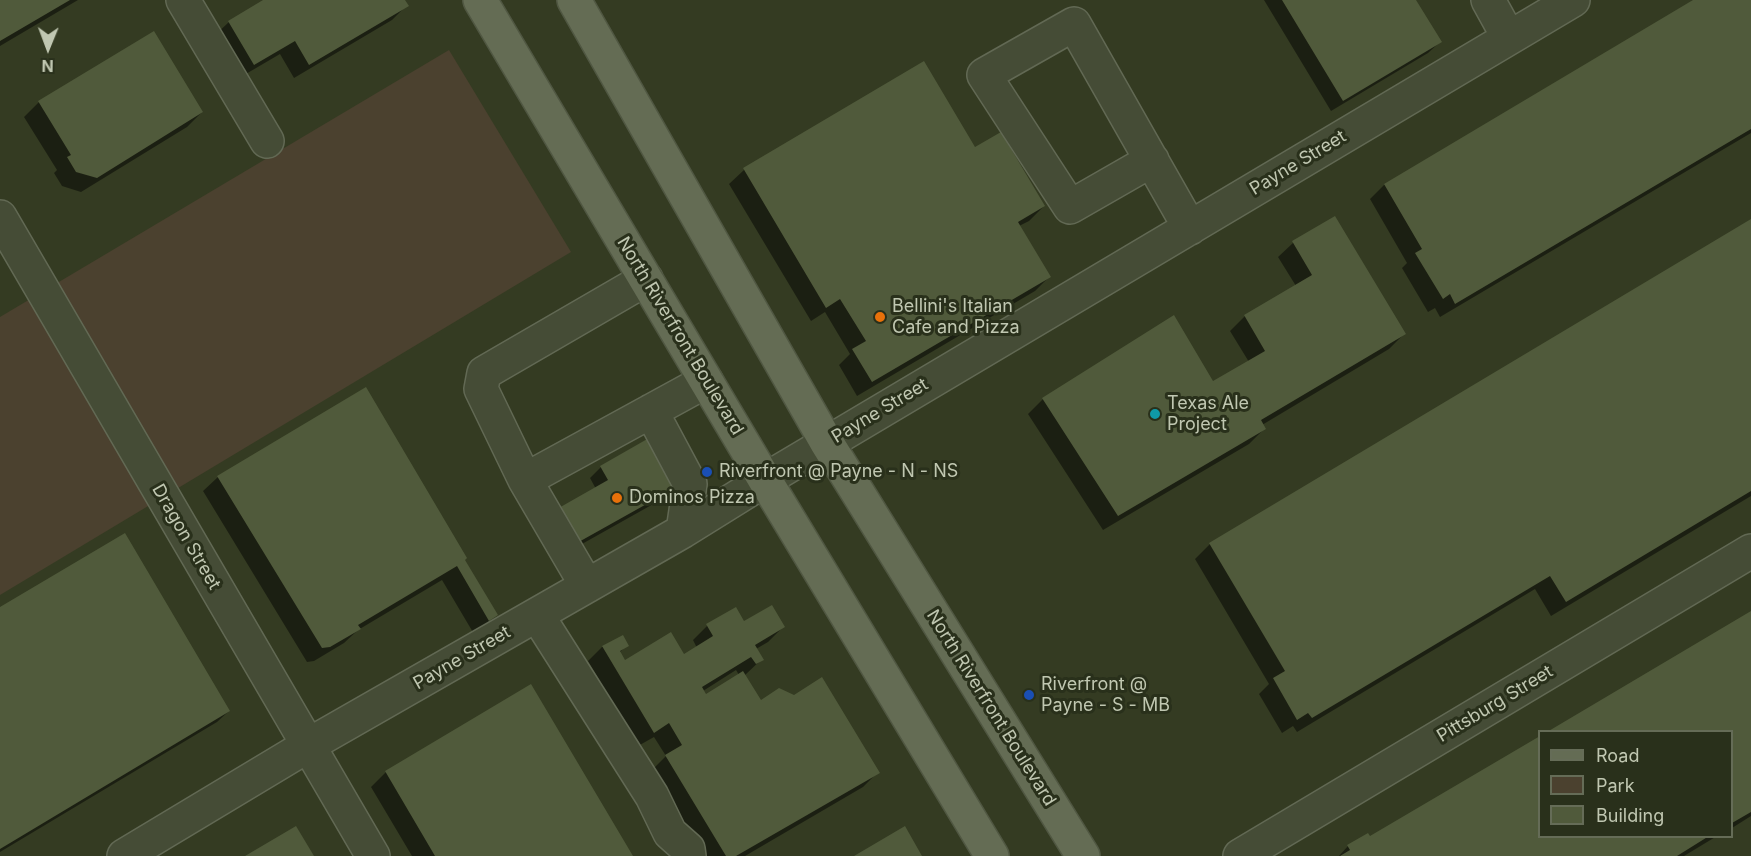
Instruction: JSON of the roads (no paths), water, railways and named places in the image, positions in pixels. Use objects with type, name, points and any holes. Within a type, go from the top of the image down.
[{"type":"main road","name":"North Riverfront Boulevard","points":[[480,0],[765,480],[992,856]]},
{"type":"main road","name":"North Riverfront Boulevard","points":[[574,0],[827,443],[1083,856]]},
{"type":"street","points":[[183,0],[267,141]]},
{"type":"street","points":[[1488,0],[1509,38]]},
{"type":"street","name":"Payne Street","points":[[124,856],[307,746],[683,531],[1573,0]]},
{"type":"street","points":[[1152,160],[1070,207],[984,75],[1074,24],[1152,160],[1190,228]]},
{"type":"street","name":"Dragon Street","points":[[0,217],[373,856]]},
{"type":"street","points":[[587,586],[525,480],[481,389],[484,373],[646,279]]},
{"type":"street","points":[[525,480],[706,381]]},
{"type":"street","points":[[651,411],[690,484],[683,531]]},
{"type":"street","name":"Pittsburg Street","points":[[1239,856],[1751,551]]},
{"type":"street","points":[[537,615],[652,796],[670,833],[688,849],[689,856]]},
{"type":"place","name":"Bellini's Italian Cafe and Pizza","points":[[880,317]]},
{"type":"place","name":"Texas Ale Project","points":[[1155,414]]},
{"type":"place","name":"Riverfront @ Payne - N - NS","points":[[707,472]]},
{"type":"place","name":"Dominos Pizza","points":[[617,498]]},
{"type":"place","name":"Riverfront @ Payne - S - MB","points":[[1029,695]]}]
